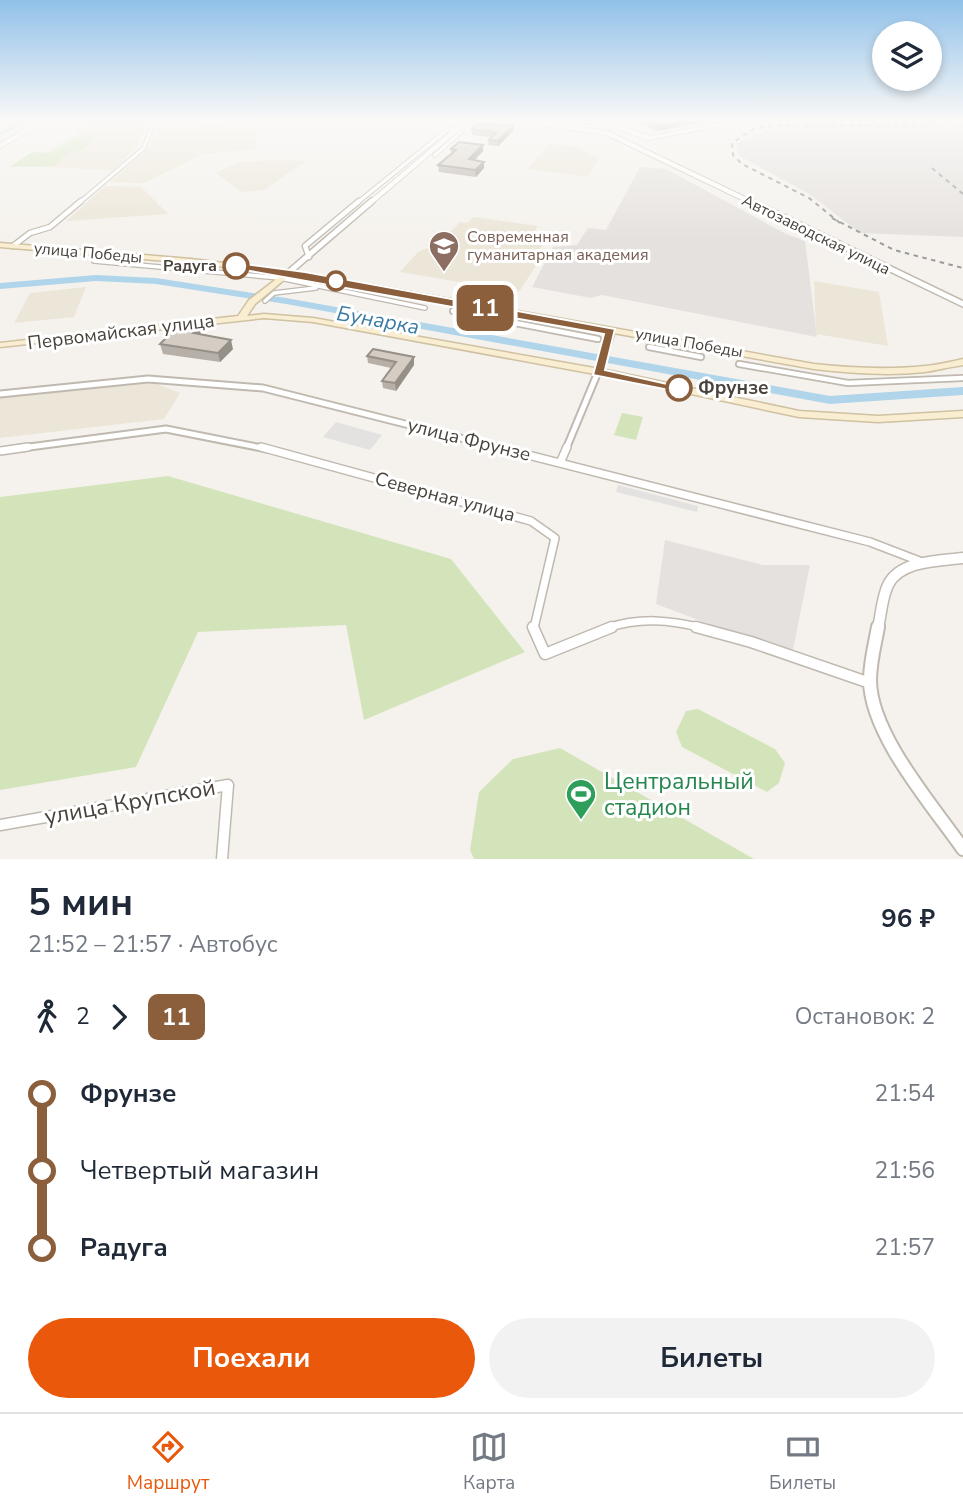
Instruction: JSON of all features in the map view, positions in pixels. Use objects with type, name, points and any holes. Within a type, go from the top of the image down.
[{"type":"main road","name":"улица Победы","points":[[0,245],[210,263],[858,370],[892,371],[943,367],[963,362]]},
{"type":"main road","points":[[242,317],[252,303],[266,296],[281,276]]},
{"type":"main road","name":"Первомайская улица","points":[[0,345],[264,316],[313,320],[598,372]]},
{"type":"main road","points":[[598,372],[808,415],[878,419],[963,414]]},
{"type":"street","points":[[13,246],[30,233],[50,227],[132,159]]},
{"type":"street","points":[[309,257],[305,246],[411,159]]},
{"type":"street","points":[[281,276],[309,257],[423,159]]},
{"type":"street","name":"Автозаводская улица","points":[[661,159],[963,304]]},
{"type":"street","points":[[94,261],[281,276],[319,288],[425,308]]},
{"type":"street","points":[[266,296],[319,288]]},
{"type":"street","points":[[453,311],[598,339]]},
{"type":"street","points":[[560,463],[598,372],[611,331]]},
{"type":"street","points":[[649,347],[701,357]]},
{"type":"street","points":[[739,364],[848,383],[963,378]]},
{"type":"street","name":"улица Фрунзе","points":[[0,394],[166,378],[263,388],[870,542],[929,564]]},
{"type":"street","name":"Северная улица","points":[[0,451],[166,429],[244,443],[469,502],[531,521],[555,538],[533,626],[545,654],[590,634],[637,620],[665,620],[711,631],[870,683]]},
{"type":"street","points":[[906,556],[908,568]]},
{"type":"street","points":[[961,560],[908,568],[894,574],[887,586],[870,683],[873,707],[888,735],[963,849]]},
{"type":"street","name":"улица Крупской","points":[[0,825],[228,785],[222,859]]},
{"type":"shaded area","points":[[32,159],[124,159],[113,170],[19,166]]},
{"type":"shaded area","points":[[136,159],[193,159],[144,183],[110,182]]},
{"type":"shaded area","points":[[536,159],[598,159],[588,177],[528,169]]},
{"type":"shaded area","points":[[745,159],[963,159],[963,237],[860,233],[809,194]]},
{"type":"shaded area","points":[[306,161],[264,190],[242,192],[216,173],[238,162]]},
{"type":"shaded area","points":[[640,167],[666,169],[786,234],[805,241],[817,337],[602,295],[591,298],[532,287],[553,247],[577,245],[588,228],[606,230]]},
{"type":"shaded area","points":[[105,186],[141,187],[168,214],[66,221]]},
{"type":"shaded area","points":[[473,217],[538,226],[534,232],[549,234],[536,256],[541,258],[519,292],[400,272],[418,252],[440,243],[460,222],[467,223]]},
{"type":"shaded area","points":[[814,281],[879,292],[888,346],[816,334]]},
{"type":"shaded area","points":[[86,287],[74,317],[14,323],[30,293]]},
{"type":"shaded area","points":[[155,383],[180,393],[164,419],[0,438],[0,397]]},
{"type":"shaded area","points":[[336,422],[382,435],[370,450],[323,437]]},
{"type":"shaded area","points":[[618,485],[698,506],[697,512],[616,492]]},
{"type":"shaded area","points":[[665,540],[763,565],[810,565],[792,655],[656,604]]},
{"type":"green space","points":[[21,159],[62,159],[53,166],[9,167]]},
{"type":"green space","points":[[622,413],[643,417],[636,440],[614,435]]},
{"type":"green space","points":[[168,476],[451,559],[525,652],[364,720],[346,625],[198,632],[136,767],[0,790],[0,497]]},
{"type":"green space","points":[[698,709],[775,749],[785,763],[779,783],[767,792],[682,747],[676,732],[686,711]]},
{"type":"green space","name":"Центральный стадион","points":[[560,748],[754,859],[474,859],[470,850],[479,792],[513,759]]},
{"type":"building","points":[[445,159],[484,162],[475,170],[438,165]]},
{"type":"building","points":[[169,326],[199,328],[193,333],[231,340],[218,353],[160,344],[171,333],[165,331]]},
{"type":"building","points":[[373,349],[414,357],[395,383],[382,381],[396,362],[367,356]]},
{"type":"waterway","name":"Бунарка","points":[[0,286],[96,278],[156,281],[286,301],[830,400],[963,391]]},
{"type":"railway","points":[[737,159],[809,198],[837,221]]},
{"type":"railway","points":[[932,168],[963,194]]},
{"type":"railway","points":[[832,218],[837,221]]},
{"type":"railway","points":[[837,221],[894,250],[963,268]]},
{"type":"bus line","name":"11","points":[[236,266],[305,275],[611,331],[598,372],[679,388]]},
{"type":"place","name":"Радуга","points":[[236,266]]},
{"type":"place","name":"Современная гуманитарная академия","points":[[444,273]]},
{"type":"place","name":"Фрунзе","points":[[679,388]]},
{"type":"place","name":"Центральный стадион","points":[[581,821]]}]
